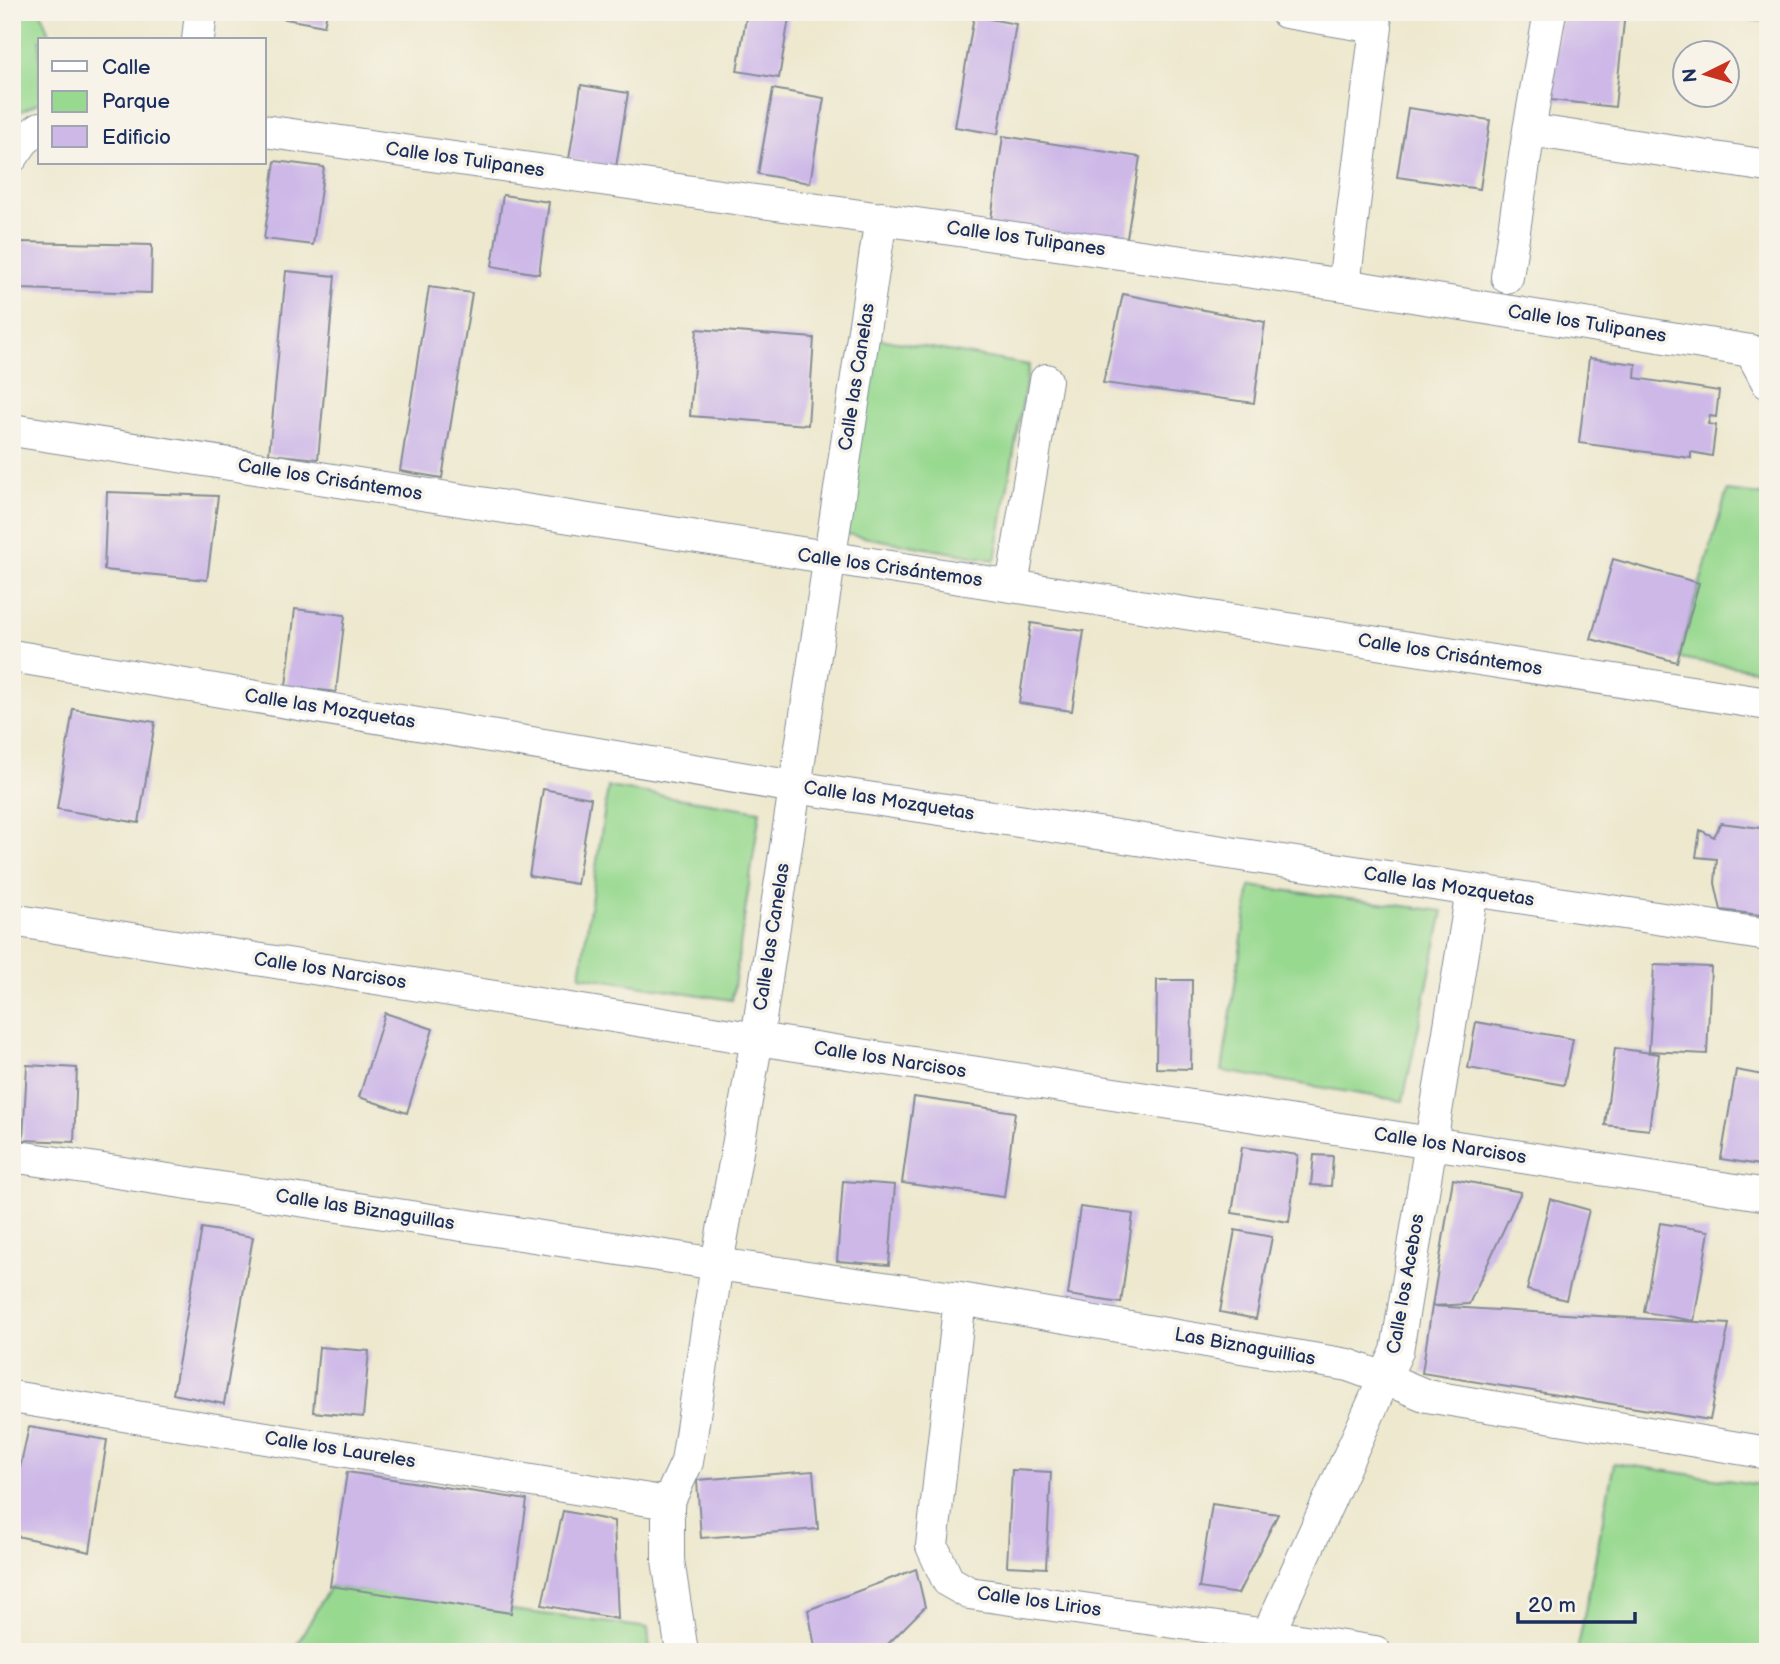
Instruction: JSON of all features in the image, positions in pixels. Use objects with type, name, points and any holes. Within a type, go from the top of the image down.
[{"type":"street","points":[[198,38],[201,12]]},
{"type":"street","points":[[1286,12],[1376,27],[1344,285]]},
{"type":"street","points":[[1507,276],[1550,12]]},
{"type":"street","points":[[12,157],[24,140],[38,130]]},
{"type":"street","points":[[1529,130],[1768,166]]},
{"type":"street","name":"Calle los Tulipanes","points":[[266,131],[1344,285],[1751,351],[1768,383]]},
{"type":"street","name":"Calle las Canelas","points":[[682,1652],[668,1560],[668,1503],[687,1462],[717,1264],[757,1039],[881,218]]},
{"type":"street","points":[[1012,586],[1045,380]]},
{"type":"street","name":"Calle los Crisántemos","points":[[12,430],[1768,705]]},
{"type":"street","name":"Calle las Mozquetas","points":[[12,656],[795,787],[1768,935]]},
{"type":"street","name":"Calle los Acebos","points":[[1263,1643],[1397,1351],[1472,891]]},
{"type":"street","name":"Calle los Narcisos","points":[[12,920],[757,1039],[1768,1195]]},
{"type":"street","name":"Calle las Biznaguillas","points":[[12,1156],[717,1264]]},
{"type":"street","name":"Las Biznaguillias","points":[[717,1264],[960,1299],[1348,1365],[1427,1396],[1768,1453]]},
{"type":"street","name":"Calle los Lirios","points":[[960,1299],[932,1546],[947,1581],[969,1592],[1263,1643],[1375,1652]]},
{"type":"street","name":"Calle los Laureles","points":[[12,1396],[668,1503]]},
{"type":"green space","points":[[12,12],[41,12],[50,38],[38,38],[38,103],[12,116]]},
{"type":"green space","points":[[1700,12],[1768,12],[1768,22]]},
{"type":"green space","points":[[874,338],[1029,365],[995,560],[840,533]]},
{"type":"green space","points":[[1727,491],[1768,496],[1768,672],[1678,658]]},
{"type":"green space","points":[[608,787],[760,811],[732,1000],[580,976]]},
{"type":"green space","points":[[1250,886],[1443,911],[1403,1101],[1222,1071]]},
{"type":"green space","points":[[1614,1463],[1768,1486],[1768,1652],[1577,1652]]},
{"type":"green space","points":[[330,1586],[648,1628],[650,1652],[293,1652]]},
{"type":"building","points":[[269,12],[327,12],[324,26],[269,16]]},
{"type":"building","points":[[747,12],[790,12],[779,78],[737,71]]},
{"type":"building","points":[[1569,12],[1625,12],[1615,107],[1551,100],[1561,16]]},
{"type":"building","points":[[974,16],[1016,24],[998,134],[955,127]]},
{"type":"building","points":[[581,85],[628,93],[616,167],[569,159]]},
{"type":"building","points":[[773,89],[824,98],[810,183],[758,174]]},
{"type":"building","points":[[1408,108],[1490,120],[1480,189],[1397,177]]},
{"type":"building","points":[[1003,136],[1140,157],[1125,250],[989,233]]},
{"type":"building","points":[[275,161],[324,167],[313,245],[264,239]]},
{"type":"building","points":[[503,195],[549,202],[539,274],[492,266]]},
{"type":"building","points":[[21,242],[152,245],[151,293],[20,289]]},
{"type":"building","points":[[286,271],[335,276],[318,459],[269,454]]},
{"type":"building","points":[[429,287],[472,293],[442,478],[400,471]]},
{"type":"building","points":[[1123,294],[1265,322],[1254,403],[1103,383]]},
{"type":"building","points":[[697,329],[814,338],[808,425],[690,416]]},
{"type":"building","points":[[1589,358],[1636,364],[1635,378],[1719,391],[1716,417],[1710,416],[1708,424],[1716,425],[1712,456],[1691,452],[1691,458],[1579,443]]},
{"type":"building","points":[[107,492],[218,496],[207,580],[104,570]]},
{"type":"building","points":[[1613,559],[1699,583],[1677,662],[1591,639]]},
{"type":"building","points":[[295,609],[345,615],[336,692],[286,686]]},
{"type":"building","points":[[1031,623],[1084,631],[1072,711],[1019,703]]},
{"type":"building","points":[[73,709],[155,722],[139,823],[57,809]]},
{"type":"building","points":[[543,789],[591,798],[577,884],[529,876]]},
{"type":"building","points":[[1721,823],[1768,829],[1768,916],[1721,910],[1715,883],[1717,859],[1696,857],[1700,830],[1714,837]]},
{"type":"building","points":[[1654,965],[1711,967],[1707,1054],[1649,1051]]},
{"type":"building","points":[[1157,980],[1192,980],[1191,1069],[1156,1068]]},
{"type":"building","points":[[385,1013],[433,1029],[407,1113],[359,1097]]},
{"type":"building","points":[[1476,1022],[1573,1039],[1564,1085],[1468,1068]]},
{"type":"building","points":[[1615,1048],[1659,1054],[1649,1130],[1605,1125]]},
{"type":"building","points":[[27,1065],[77,1068],[74,1142],[23,1140]]},
{"type":"building","points":[[1736,1070],[1768,1076],[1768,1120],[1760,1165],[1721,1159]]},
{"type":"building","points":[[914,1097],[1015,1112],[1004,1197],[902,1183]]},
{"type":"building","points":[[1242,1147],[1298,1155],[1289,1222],[1232,1213]]},
{"type":"building","points":[[1314,1155],[1333,1156],[1331,1186],[1311,1185]]},
{"type":"building","points":[[1453,1179],[1521,1192],[1469,1304],[1432,1306]]},
{"type":"building","points":[[843,1181],[895,1185],[889,1265],[837,1261]]},
{"type":"building","points":[[1550,1199],[1589,1210],[1566,1300],[1527,1290]]},
{"type":"building","points":[[1080,1207],[1133,1214],[1121,1303],[1068,1295]]},
{"type":"building","points":[[1660,1223],[1709,1231],[1694,1321],[1644,1312]]},
{"type":"building","points":[[202,1228],[253,1237],[224,1404],[173,1394]]},
{"type":"building","points":[[1235,1230],[1272,1237],[1256,1319],[1220,1312]]},
{"type":"building","points":[[1432,1306],[1729,1324],[1710,1420],[1422,1373]]},
{"type":"building","points":[[319,1347],[369,1351],[363,1417],[313,1412]]},
{"type":"building","points":[[29,1427],[107,1440],[90,1552],[12,1535],[12,1504]]},
{"type":"building","points":[[1012,1470],[1051,1472],[1046,1568],[1007,1566]]},
{"type":"building","points":[[813,1471],[818,1529],[701,1538],[697,1480]]},
{"type":"building","points":[[347,1472],[527,1500],[511,1613],[330,1586]]},
{"type":"building","points":[[1212,1504],[1278,1514],[1238,1594],[1199,1588]]},
{"type":"building","points":[[563,1511],[614,1521],[618,1619],[542,1605]]},
{"type":"building","points":[[916,1569],[925,1607],[880,1652],[816,1652],[808,1610]]}]
